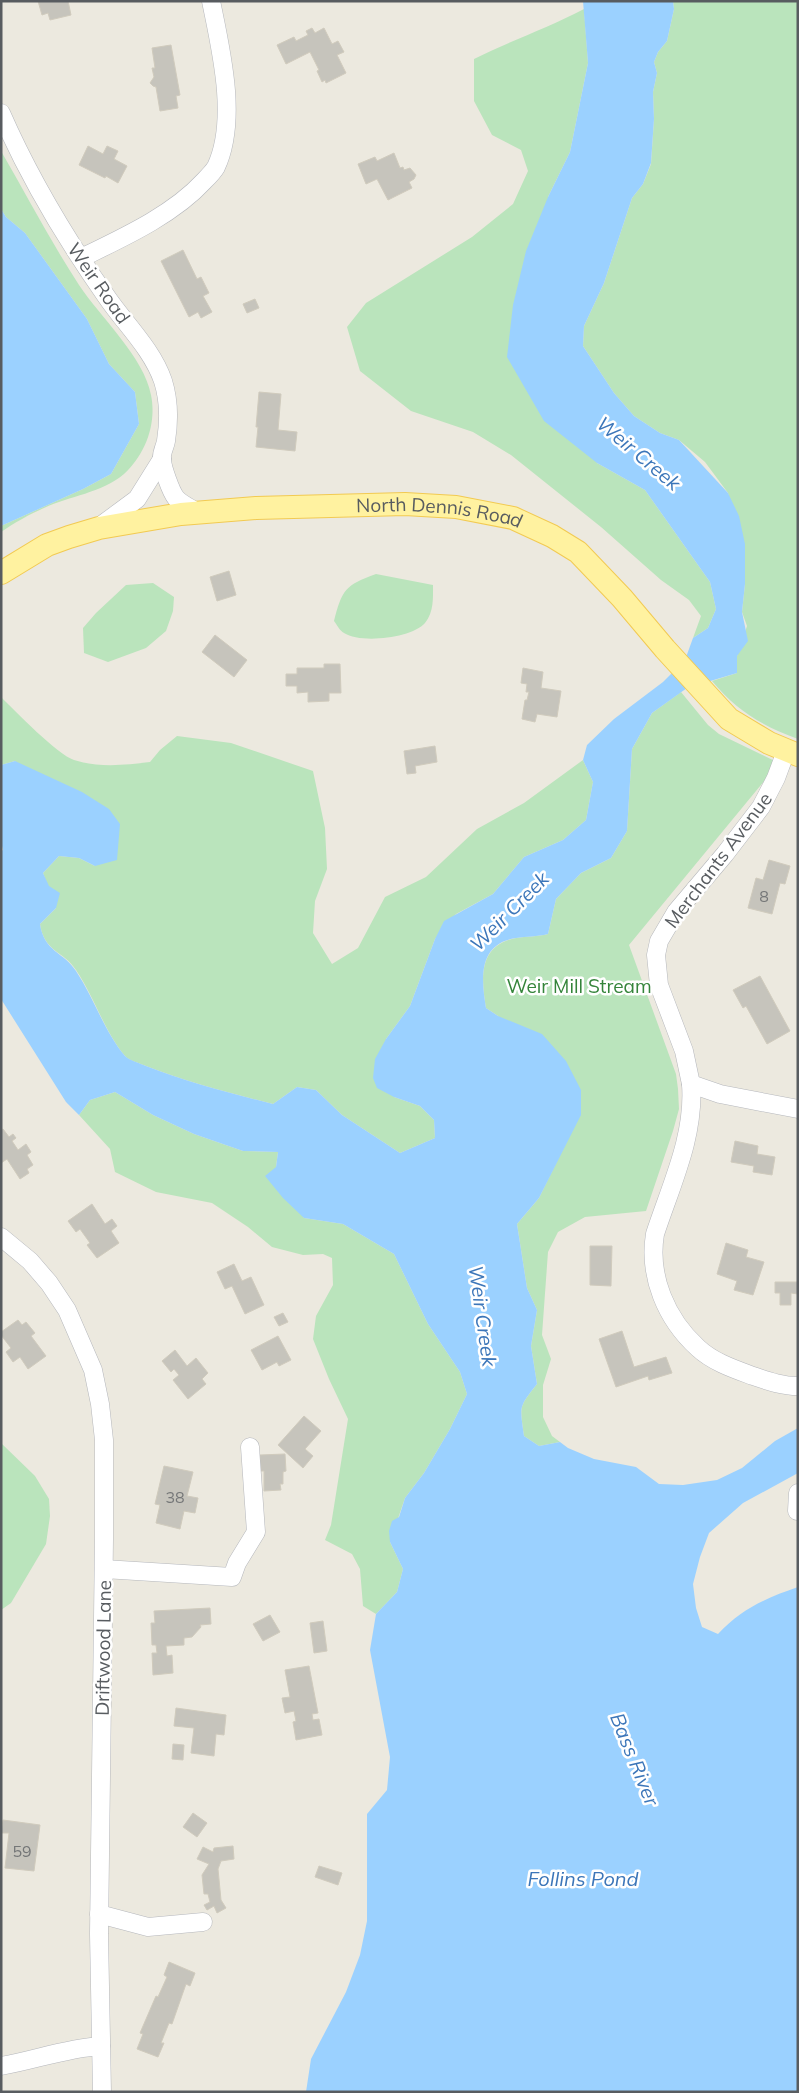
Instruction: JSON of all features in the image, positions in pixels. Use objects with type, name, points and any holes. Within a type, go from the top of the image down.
[{"type":"main road","name":"North Dennis Road","points":[[1,573],[47,545],[99,528],[135,520],[198,513],[256,508],[405,504],[456,507],[513,518],[552,536],[578,552],[622,598],[665,649],[729,719],[763,740],[792,753]]},
{"type":"street","points":[[81,258],[112,243],[181,203],[215,169],[225,143],[228,114],[226,86],[211,1]]},
{"type":"street","name":"Weir Road","points":[[1,113],[55,218],[106,296],[147,350],[163,380],[168,416],[162,459],[137,499],[99,528]]},
{"type":"street","name":"Weir Road","points":[[162,459],[171,490],[177,499],[198,513]]},
{"type":"street","name":"Merchants Avenue","points":[[792,753],[761,807],[725,854],[676,912],[659,941],[656,955],[659,984],[684,1052],[692,1084],[693,1100],[687,1136],[655,1234],[653,1260],[661,1296],[682,1331],[699,1349],[733,1369],[777,1384],[798,1386]]},
{"type":"street","points":[[692,1084],[720,1094],[798,1108]]},
{"type":"street","name":"Driftwood Lane","points":[[1,1237],[30,1261],[49,1283],[67,1310],[94,1370],[100,1404],[104,1440],[99,1914],[102,2092]]},
{"type":"street","points":[[104,1569],[232,1577],[237,1563],[256,1532],[250,1447]]},
{"type":"street","points":[[798,1492],[798,1511]]},
{"type":"street","points":[[99,1914],[148,1927],[203,1922]]},
{"type":"street","points":[[1,2066],[28,2062],[78,2047],[101,2046]]},
{"type":"green space","points":[[673,1],[798,1],[798,739],[761,723],[740,709],[712,681],[737,673],[737,656],[747,626],[742,612],[745,584],[728,493],[705,462],[679,440],[660,433],[634,416],[614,393],[583,346],[584,326],[604,283],[632,198],[643,184],[651,164],[654,119],[653,92],[657,73],[654,62],[658,52],[667,41],[674,9]]},
{"type":"green space","points":[[584,9],[588,63],[570,152],[548,197],[597,463],[645,490],[710,582],[716,609],[708,628],[693,638],[701,616],[689,600],[661,580],[601,527],[511,455],[473,432],[411,411],[360,371],[347,327],[366,303],[472,237],[513,204],[528,171],[521,150],[492,135],[474,101],[474,59]]},
{"type":"green space","points":[[1,151],[79,285],[121,338],[140,366],[151,395],[152,417],[148,438],[138,458],[124,474],[105,486],[39,510],[1,532],[1,526],[83,489],[111,474],[139,424],[135,392],[109,364],[87,319],[25,233],[6,217],[1,209]]},
{"type":"green space","points":[[376,574],[433,585],[431,610],[425,623],[409,632],[386,638],[362,638],[341,631],[334,621],[346,590],[357,582]]},
{"type":"green space","points":[[153,583],[174,597],[173,611],[166,631],[146,648],[108,662],[84,653],[83,628],[96,613],[126,585]]},
{"type":"green space","name":"Weir Mill Stream","points":[[681,692],[708,725],[719,734],[779,763],[629,945],[676,1074],[679,1109],[646,1211],[585,1217],[558,1232],[548,1252],[542,1335],[551,1359],[543,1385],[543,1417],[552,1436],[560,1442],[539,1446],[524,1436],[521,1413],[523,1403],[537,1384],[531,1346],[537,1310],[527,1288],[517,1224],[539,1198],[564,1147],[498,1016],[486,1008],[483,985],[485,964],[488,955],[504,942],[516,938],[548,934],[556,899],[581,873],[611,858],[627,831],[632,749],[652,713]]},
{"type":"green space","points":[[1,697],[58,750],[74,760],[84,763],[112,765],[150,762],[160,750],[177,736],[231,743],[313,771],[325,828],[327,869],[315,901],[313,933],[332,964],[358,948],[385,897],[426,877],[477,829],[524,803],[583,760],[593,782],[586,820],[563,840],[524,857],[493,894],[456,914],[435,939],[410,1006],[386,1039],[394,1097],[420,1106],[434,1120],[435,1138],[400,1153],[342,1115],[316,1090],[297,1087],[273,1104],[177,1077],[132,1061],[125,1056],[111,1036],[76,970],[50,946],[42,933],[40,924],[56,908],[43,873],[59,856],[79,858],[95,866],[15,761],[1,765]]},
{"type":"green space","points":[[115,1092],[153,1115],[194,1134],[243,1151],[278,1152],[276,1167],[304,1218],[343,1224],[394,1254],[428,1324],[460,1372],[467,1394],[450,1429],[424,1473],[405,1498],[390,1542],[403,1569],[397,1592],[376,1614],[363,1606],[360,1569],[352,1554],[325,1540],[331,1525],[348,1419],[313,1339],[316,1316],[333,1285],[332,1258],[323,1254],[303,1255],[272,1247],[248,1227],[212,1203],[156,1192],[115,1172],[110,1149],[79,1115],[90,1100]]},
{"type":"green space","points":[[1,1443],[35,1476],[49,1499],[50,1516],[46,1544],[11,1603],[1,1610]]},
{"type":"water","name":"Follins Pond","points":[[583,1],[673,1],[674,9],[667,41],[658,52],[654,62],[657,73],[653,92],[654,119],[651,163],[643,184],[632,198],[604,283],[584,326],[583,346],[614,393],[634,416],[660,433],[679,440],[728,493],[739,516],[745,544],[745,584],[742,612],[748,641],[737,656],[737,673],[687,688],[652,713],[632,749],[627,831],[611,858],[581,873],[556,899],[548,934],[516,938],[504,942],[495,947],[488,955],[485,964],[483,985],[486,1008],[498,1016],[542,1034],[566,1061],[581,1090],[581,1115],[539,1198],[517,1224],[527,1288],[537,1310],[531,1346],[537,1384],[523,1403],[521,1413],[524,1436],[539,1446],[560,1442],[568,1448],[594,1459],[636,1467],[659,1484],[683,1485],[717,1480],[742,1468],[775,1441],[798,1428],[798,1473],[743,1503],[709,1533],[693,1584],[696,1608],[702,1627],[718,1634],[727,1625],[755,1605],[775,1595],[798,1587],[798,2092],[306,2092],[311,2059],[346,1992],[360,1955],[367,1921],[367,1814],[387,1790],[390,1757],[370,1650],[376,1614],[397,1592],[403,1569],[390,1542],[389,1531],[392,1521],[399,1517],[405,1498],[424,1473],[450,1429],[467,1394],[460,1372],[428,1324],[394,1254],[343,1224],[304,1218],[283,1198],[265,1176],[276,1167],[278,1152],[243,1151],[194,1134],[153,1115],[115,1092],[90,1100],[79,1115],[66,1102],[1,999],[1,851],[3,850],[1,842],[1,765],[15,761],[82,792],[109,809],[120,824],[117,860],[95,866],[79,858],[59,856],[43,873],[49,886],[60,893],[56,908],[40,924],[42,933],[50,946],[76,971],[111,1036],[125,1056],[135,1062],[177,1077],[273,1104],[297,1087],[316,1090],[342,1115],[400,1153],[435,1138],[434,1120],[420,1106],[394,1097],[377,1088],[373,1078],[375,1059],[386,1039],[410,1006],[435,939],[444,921],[493,894],[524,857],[563,840],[586,820],[593,782],[583,760],[587,745],[614,719],[663,682],[685,660],[693,638],[708,628],[716,609],[710,582],[645,490],[597,463],[544,421],[507,357],[513,305],[526,251],[548,197],[570,152],[588,63]]},
{"type":"water","points":[[1,209],[6,217],[25,233],[87,319],[109,364],[135,392],[139,424],[111,474],[83,489],[1,526]]},
{"type":"building","points":[[38,1],[68,1],[71,15],[50,20],[48,13],[42,15]]},
{"type":"building","points":[[312,28],[315,33],[324,28],[332,44],[338,41],[344,52],[337,55],[346,73],[326,83],[325,80],[322,82],[317,71],[319,70],[310,52],[286,64],[277,45],[294,37],[296,41],[308,35],[306,31]]},
{"type":"building","points":[[171,45],[180,95],[176,96],[178,108],[160,111],[156,87],[150,83],[154,77],[152,68],[155,68],[152,48]]},
{"type":"building","points":[[88,146],[103,154],[107,146],[118,151],[114,159],[127,166],[118,183],[79,165]]},
{"type":"building","points":[[394,153],[400,168],[403,167],[404,170],[410,168],[416,175],[409,182],[412,188],[388,200],[377,179],[366,184],[358,164],[375,157],[377,161]]},
{"type":"building","points":[[183,250],[197,279],[201,277],[209,293],[203,296],[212,312],[201,318],[198,312],[189,317],[161,261]]},
{"type":"building","points":[[255,299],[259,308],[247,313],[243,304]]},
{"type":"building","points":[[259,392],[281,394],[278,430],[297,432],[295,451],[256,447]]},
{"type":"building","points":[[229,571],[236,595],[217,601],[210,577]]},
{"type":"building","points":[[215,635],[247,660],[234,677],[202,652]]},
{"type":"building","points":[[324,664],[340,664],[341,693],[329,693],[329,701],[308,702],[308,692],[297,693],[297,686],[286,686],[286,674],[297,674],[297,668],[324,668]]},
{"type":"building","points":[[523,668],[543,672],[541,688],[561,691],[557,717],[537,714],[535,722],[522,719],[525,700],[527,700],[529,692],[526,692],[527,684],[521,683]]},
{"type":"building","points":[[435,746],[437,762],[415,766],[416,773],[407,774],[404,751]]},
{"type":"building","points":[[769,860],[790,866],[785,884],[780,883],[772,914],[748,908],[756,878],[763,880]]},
{"type":"building","points":[[760,976],[790,1031],[767,1044],[746,1006],[743,1008],[733,990]]},
{"type":"building","points":[[3,1129],[9,1137],[13,1134],[16,1138],[12,1141],[18,1150],[26,1144],[31,1152],[27,1155],[33,1165],[27,1169],[29,1173],[20,1179],[7,1159],[1,1163],[1,1130]]},
{"type":"building","points":[[735,1141],[758,1146],[757,1154],[775,1157],[772,1175],[753,1172],[754,1166],[731,1162]]},
{"type":"building","points":[[92,1204],[105,1224],[112,1219],[117,1226],[111,1231],[119,1243],[97,1258],[87,1245],[90,1243],[80,1229],[76,1232],[68,1221]]},
{"type":"building","points":[[726,1243],[748,1250],[746,1257],[764,1262],[753,1295],[734,1290],[737,1281],[717,1274]]},
{"type":"building","points":[[590,1246],[612,1246],[611,1286],[590,1285]]},
{"type":"building","points":[[234,1264],[242,1281],[251,1277],[264,1305],[245,1314],[232,1286],[225,1289],[217,1272]]},
{"type":"building","points":[[775,1282],[798,1282],[798,1294],[791,1293],[791,1305],[780,1305],[780,1293],[775,1293]]},
{"type":"building","points":[[283,1313],[288,1322],[279,1326],[274,1317]]},
{"type":"building","points":[[18,1320],[22,1325],[26,1322],[35,1333],[31,1336],[46,1356],[28,1369],[20,1357],[13,1362],[6,1352],[11,1348],[1,1335],[1,1332]]},
{"type":"building","points":[[622,1331],[634,1367],[666,1357],[672,1373],[649,1380],[648,1376],[616,1387],[599,1339]]},
{"type":"building","points":[[278,1336],[291,1360],[279,1366],[277,1362],[262,1370],[251,1350]]},
{"type":"building","points":[[175,1350],[187,1366],[196,1358],[208,1373],[202,1379],[206,1384],[188,1399],[173,1380],[179,1375],[174,1369],[171,1372],[162,1361]]},
{"type":"building","points":[[304,1416],[321,1431],[305,1449],[313,1456],[303,1468],[278,1445]]},
{"type":"building","points":[[285,1454],[286,1471],[283,1472],[283,1484],[280,1484],[281,1490],[264,1491],[264,1471],[261,1471],[260,1455]]},
{"type":"building","points":[[164,1466],[193,1472],[187,1496],[198,1498],[195,1513],[184,1511],[180,1529],[156,1523],[160,1505],[155,1504]]},
{"type":"building","points":[[210,1608],[211,1624],[200,1625],[201,1627],[192,1637],[184,1638],[184,1645],[166,1646],[167,1656],[172,1655],[173,1673],[153,1675],[152,1653],[157,1653],[156,1645],[152,1645],[151,1623],[155,1623],[154,1611]]},
{"type":"building","points":[[270,1615],[280,1632],[263,1641],[253,1624]]},
{"type":"building","points":[[323,1621],[327,1651],[314,1653],[310,1623]]},
{"type":"building","points":[[309,1666],[318,1713],[312,1714],[313,1720],[319,1719],[322,1735],[296,1740],[293,1722],[296,1721],[294,1711],[285,1713],[282,1698],[290,1697],[285,1670]]},
{"type":"building","points":[[176,1708],[226,1715],[224,1735],[216,1734],[214,1756],[191,1753],[194,1728],[174,1726]]},
{"type":"building","points":[[173,1744],[184,1745],[183,1760],[172,1759]]},
{"type":"building","points":[[193,1813],[207,1823],[197,1837],[183,1827]]},
{"type":"building","points":[[3,1820],[40,1825],[34,1871],[5,1868],[9,1833],[1,1833]]},
{"type":"building","points":[[233,1846],[234,1859],[221,1861],[218,1869],[221,1900],[226,1908],[217,1913],[214,1906],[207,1910],[204,1905],[210,1902],[208,1894],[204,1894],[202,1875],[209,1864],[197,1859],[203,1847],[213,1852],[214,1848]]},
{"type":"building","points":[[319,1866],[342,1873],[338,1885],[315,1877]]},
{"type":"building","points":[[169,1962],[195,1973],[190,1986],[186,1984],[172,2024],[169,2023],[161,2043],[164,2043],[158,2057],[137,2049],[143,2034],[140,2033],[156,1996],[158,1997],[167,1977],[164,1975]]},
{"type":"water label","name":"Weir Creek","points":[[639,453]]},
{"type":"water label","name":"Weir Creek","points":[[509,911]]},
{"type":"water label","name":"Weir Creek","points":[[483,1316]]},
{"type":"water label","name":"Bass River","points":[[635,1759]]}]
